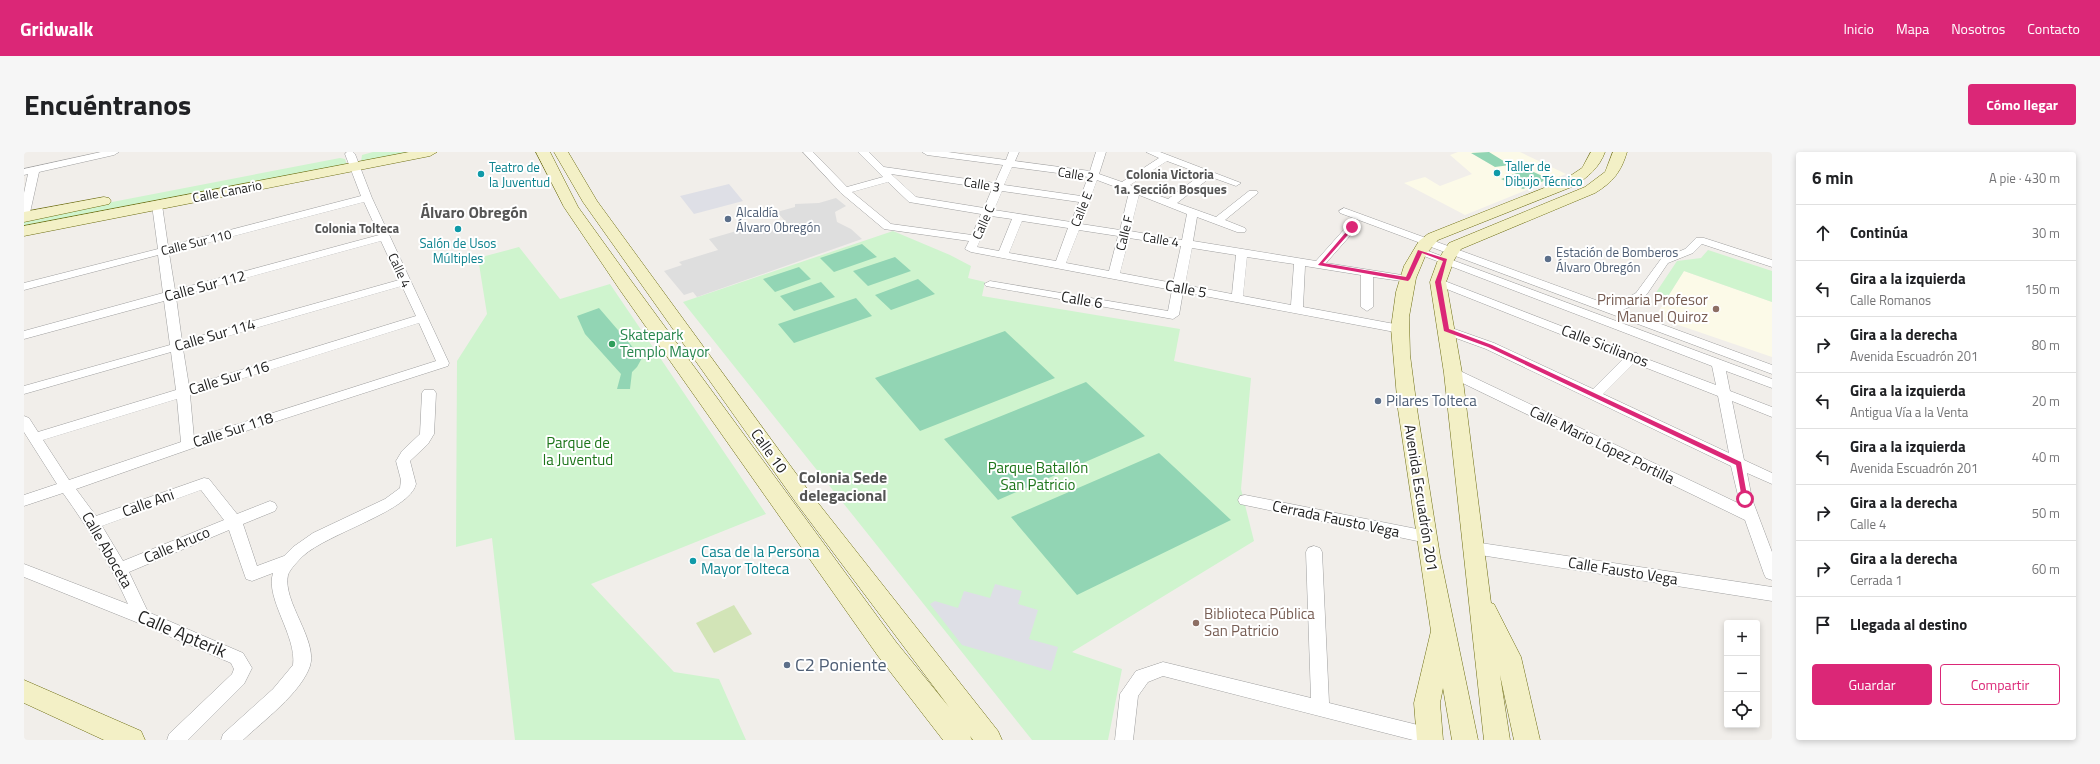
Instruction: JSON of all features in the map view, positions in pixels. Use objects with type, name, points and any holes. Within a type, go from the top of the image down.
[{"type":"street","points":[[24,216],[29,171],[83,156],[114,152]]},
{"type":"street","name":"Calle Canario","points":[[24,216],[355,158],[430,152]]},
{"type":"street","name":"Calle 10","points":[[542,152],[571,207],[631,292],[887,649],[959,740]]},
{"type":"street","name":"Calle 10","points":[[561,152],[595,208],[804,499],[989,740]]},
{"type":"street","name":"Calle 5","points":[[808,152],[845,191],[888,227],[973,244],[1003,255],[1400,329]]},
{"type":"street","points":[[863,152],[891,178]]},
{"type":"street","name":"Calle 2","points":[[927,152],[964,155],[1008,164],[1094,175],[1241,230]]},
{"type":"street","name":"Calle C","points":[[973,244],[1014,152]]},
{"type":"street","name":"Calle E","points":[[1060,265],[1073,225],[1094,175],[1101,152]]},
{"type":"street","points":[[1151,152],[1236,183]]},
{"type":"street","points":[[1497,740],[1488,684],[1480,599],[1453,373],[1438,282],[1448,256],[1455,246],[1590,190],[1609,178],[1617,166],[1620,152]]},
{"type":"street","points":[[1423,247],[1462,226],[1569,183],[1588,172],[1594,155]]},
{"type":"street","name":"Calle Canario","points":[[24,231],[157,205],[355,158]]},
{"type":"street","name":"Calle 4","points":[[355,158],[367,198],[443,362]]},
{"type":"street","points":[[1122,186],[1166,158]]},
{"type":"street","name":"Calle 3","points":[[880,169],[1084,200]]},
{"type":"street","points":[[1170,204],[1209,174]]},
{"type":"street","points":[[845,191],[891,178]]},
{"type":"street","name":"Calle 4","points":[[891,178],[913,200],[1408,279]]},
{"type":"street","name":"Calle F","points":[[1114,275],[1123,233],[1135,190]]},
{"type":"street","points":[[1217,221],[1252,193]]},
{"type":"street","name":"Calle Sur 110","points":[[24,287],[367,198]]},
{"type":"street","points":[[157,205],[183,392],[188,445]]},
{"type":"street","points":[[1344,211],[1423,247],[1614,310],[1772,370]]},
{"type":"street","points":[[1177,287],[1193,212]]},
{"type":"street","points":[[1003,255],[1019,216]]},
{"type":"street","points":[[1462,226],[1480,235]]},
{"type":"street","points":[[1319,264],[1352,227]]},
{"type":"street","name":"Calle Sur 112","points":[[24,335],[385,237]]},
{"type":"street","points":[[1614,310],[1633,301],[1643,292],[1662,264],[1670,258],[1682,255],[1694,249],[1700,240],[1772,264]]},
{"type":"street","name":"Avenida Escuadrón 201","points":[[1423,247],[1408,279],[1402,303],[1400,329],[1405,392],[1442,628],[1461,711],[1465,740]]},
{"type":"street","points":[[1237,298],[1242,252]]},
{"type":"street","points":[[1448,256],[1657,340],[1772,384]]},
{"type":"street","points":[[1297,309],[1300,261]]},
{"type":"street","points":[[1367,272],[1368,307]]},
{"type":"street","name":"Calle Sur 114","points":[[24,390],[406,282]]},
{"type":"street","name":"Calle Sicilianos","points":[[1438,282],[1633,356],[1772,412]]},
{"type":"street","name":"Calle 6","points":[[990,284],[1173,315],[1177,287]]},
{"type":"street","points":[[1614,310],[1657,340]]},
{"type":"street","name":"Calle Sur 116","points":[[35,438],[423,318]]},
{"type":"street","points":[[1446,330],[1490,346],[1772,479]]},
{"type":"street","points":[[1594,396],[1633,356]]},
{"type":"street","name":"Calle Sur 118","points":[[24,500],[443,362]]},
{"type":"street","points":[[1718,364],[1745,499],[1772,574]]},
{"type":"street","name":"Calle Mario López Portilla","points":[[1453,373],[1750,516]]},
{"type":"street","points":[[230,740],[293,680],[302,665],[301,651],[280,587],[280,574],[300,548],[315,539],[392,502],[408,489],[409,484],[403,466],[403,461],[405,456],[425,438],[428,432],[429,393]]},
{"type":"street","name":"Calle Aboceta","points":[[24,421],[66,486],[93,523],[120,569],[142,617]]},
{"type":"street","name":"Calle Ani","points":[[93,523],[204,483],[234,521]]},
{"type":"street","name":"Cerrada Fausto Vega","points":[[1245,500],[1427,538]]},
{"type":"street","name":"Calle Aruco","points":[[120,569],[270,507]]},
{"type":"street","points":[[234,521],[252,575],[290,560]]},
{"type":"street","name":"Calle Fausto Vega","points":[[1474,548],[1772,594]]},
{"type":"street","points":[[1314,552],[1320,709]]},
{"type":"street","name":"Calle Apterik","points":[[24,570],[142,617],[238,658],[243,668],[238,679],[176,740]]},
{"type":"street","points":[[1480,599],[1509,657],[1527,740]]},
{"type":"street","points":[[1124,740],[1129,694],[1142,676],[1163,669],[1430,738],[1427,703],[1442,628]]},
{"type":"street","points":[[24,691],[132,740]]},
{"type":"shaded area","points":[[1458,152],[1520,152],[1566,174],[1465,215],[1404,183],[1425,177],[1440,186],[1472,174],[1450,155]]},
{"type":"shaded area","points":[[729,184],[743,201],[694,214],[680,196]]},
{"type":"shaded area","points":[[836,198],[846,206],[835,212],[837,222],[851,229],[862,239],[697,297],[693,292],[684,295],[664,271],[682,265],[679,262],[718,250],[709,239],[757,225],[762,229],[785,221],[777,212],[795,207],[795,204],[819,203]]},
{"type":"shaded area","name":"Primaria Profesor Manuel Quiroz","points":[[1684,271],[1772,302],[1772,357],[1655,317]]},
{"type":"shaded area","points":[[995,584],[1022,591],[1018,604],[1038,610],[1029,639],[1058,647],[1051,671],[962,645],[930,604],[935,601],[958,608],[964,591],[990,598]]},
{"type":"green space","points":[[373,152],[425,152],[361,162],[362,155]]},
{"type":"green space","points":[[1489,152],[1510,165],[1495,167],[1471,153]]},
{"type":"green space","points":[[340,158],[345,159],[347,165],[24,230],[24,219]]},
{"type":"green space","points":[[1527,169],[1549,179],[1523,189],[1501,179]]},
{"type":"green space","name":"Parque Batallón San Patricio","points":[[893,231],[950,255],[971,266],[968,278],[985,282],[982,296],[1180,329],[1174,361],[1251,378],[1241,489],[1254,541],[1072,652],[1122,669],[1108,740],[1032,740],[683,302]]},
{"type":"green space","points":[[862,244],[877,257],[834,272],[820,258]]},
{"type":"green space","name":"Parque de la Juventud","points":[[519,247],[560,299],[610,284],[766,514],[591,584],[674,672],[719,679],[746,740],[515,740],[492,538],[456,547],[457,361],[487,314],[478,258]]},
{"type":"green space","points":[[1708,250],[1772,271],[1772,302],[1684,271],[1667,298],[1655,294],[1677,261],[1701,258]]},
{"type":"green space","points":[[895,257],[911,271],[868,286],[853,271]]},
{"type":"green space","points":[[799,267],[811,279],[775,292],[763,279]]},
{"type":"green space","points":[[918,279],[935,294],[891,310],[875,295]]},
{"type":"green space","points":[[821,282],[835,297],[794,311],[780,296]]},
{"type":"green space","points":[[856,298],[872,316],[794,343],[778,324]]},
{"type":"green space","name":"Skatepark Templo Mayor","points":[[599,308],[642,358],[632,372],[630,389],[617,389],[621,374],[585,334],[577,316]]},
{"type":"green space","points":[[1005,331],[1055,378],[920,431],[875,378]]},
{"type":"green space","points":[[1086,382],[1145,436],[998,500],[944,439]]},
{"type":"green space","points":[[1159,453],[1231,520],[1077,595],[1011,517]]},
{"type":"green space","points":[[734,605],[752,634],[714,653],[696,623]]},
{"type":"place","name":"Taller de Dibujo Técnico","points":[[1497,173]]},
{"type":"place","name":"Teatro de la Juventud","points":[[481,174]]},
{"type":"place","name":"Alcaldía Álvaro Obregón","points":[[728,219]]},
{"type":"place","name":"Salón de Usos Múltiples","points":[[458,229]]},
{"type":"place","name":"Estación de Bomberos Álvaro Obregón","points":[[1548,259]]},
{"type":"place","name":"Primaria Profesor Manuel Quiroz","points":[[1716,309]]},
{"type":"place","name":"Skatepark Templo Mayor","points":[[612,344]]},
{"type":"place","name":"Pilares Tolteca","points":[[1378,401]]},
{"type":"place","name":"Casa de la Persona Mayor Tolteca","points":[[693,561]]},
{"type":"place","name":"Biblioteca Pública San Patricio","points":[[1196,623]]},
{"type":"place","name":"C2 Poniente","points":[[787,665]]},
{"type":"district","name":"Colonia Victoria 1a. Sección Bosques","points":[[1170,182]]},
{"type":"district","name":"Álvaro Obregón","points":[[474,212]]},
{"type":"district","name":"Colonia Tolteca","points":[[357,228]]},
{"type":"district","name":"Colonia Sede delegacional","points":[[843,486]]},
{"type":"route","points":[[1352,227],[1319,264],[1408,279],[1420,251],[1446,260],[1438,282],[1446,330],[1490,346],[1739,464],[1745,499]]}]
